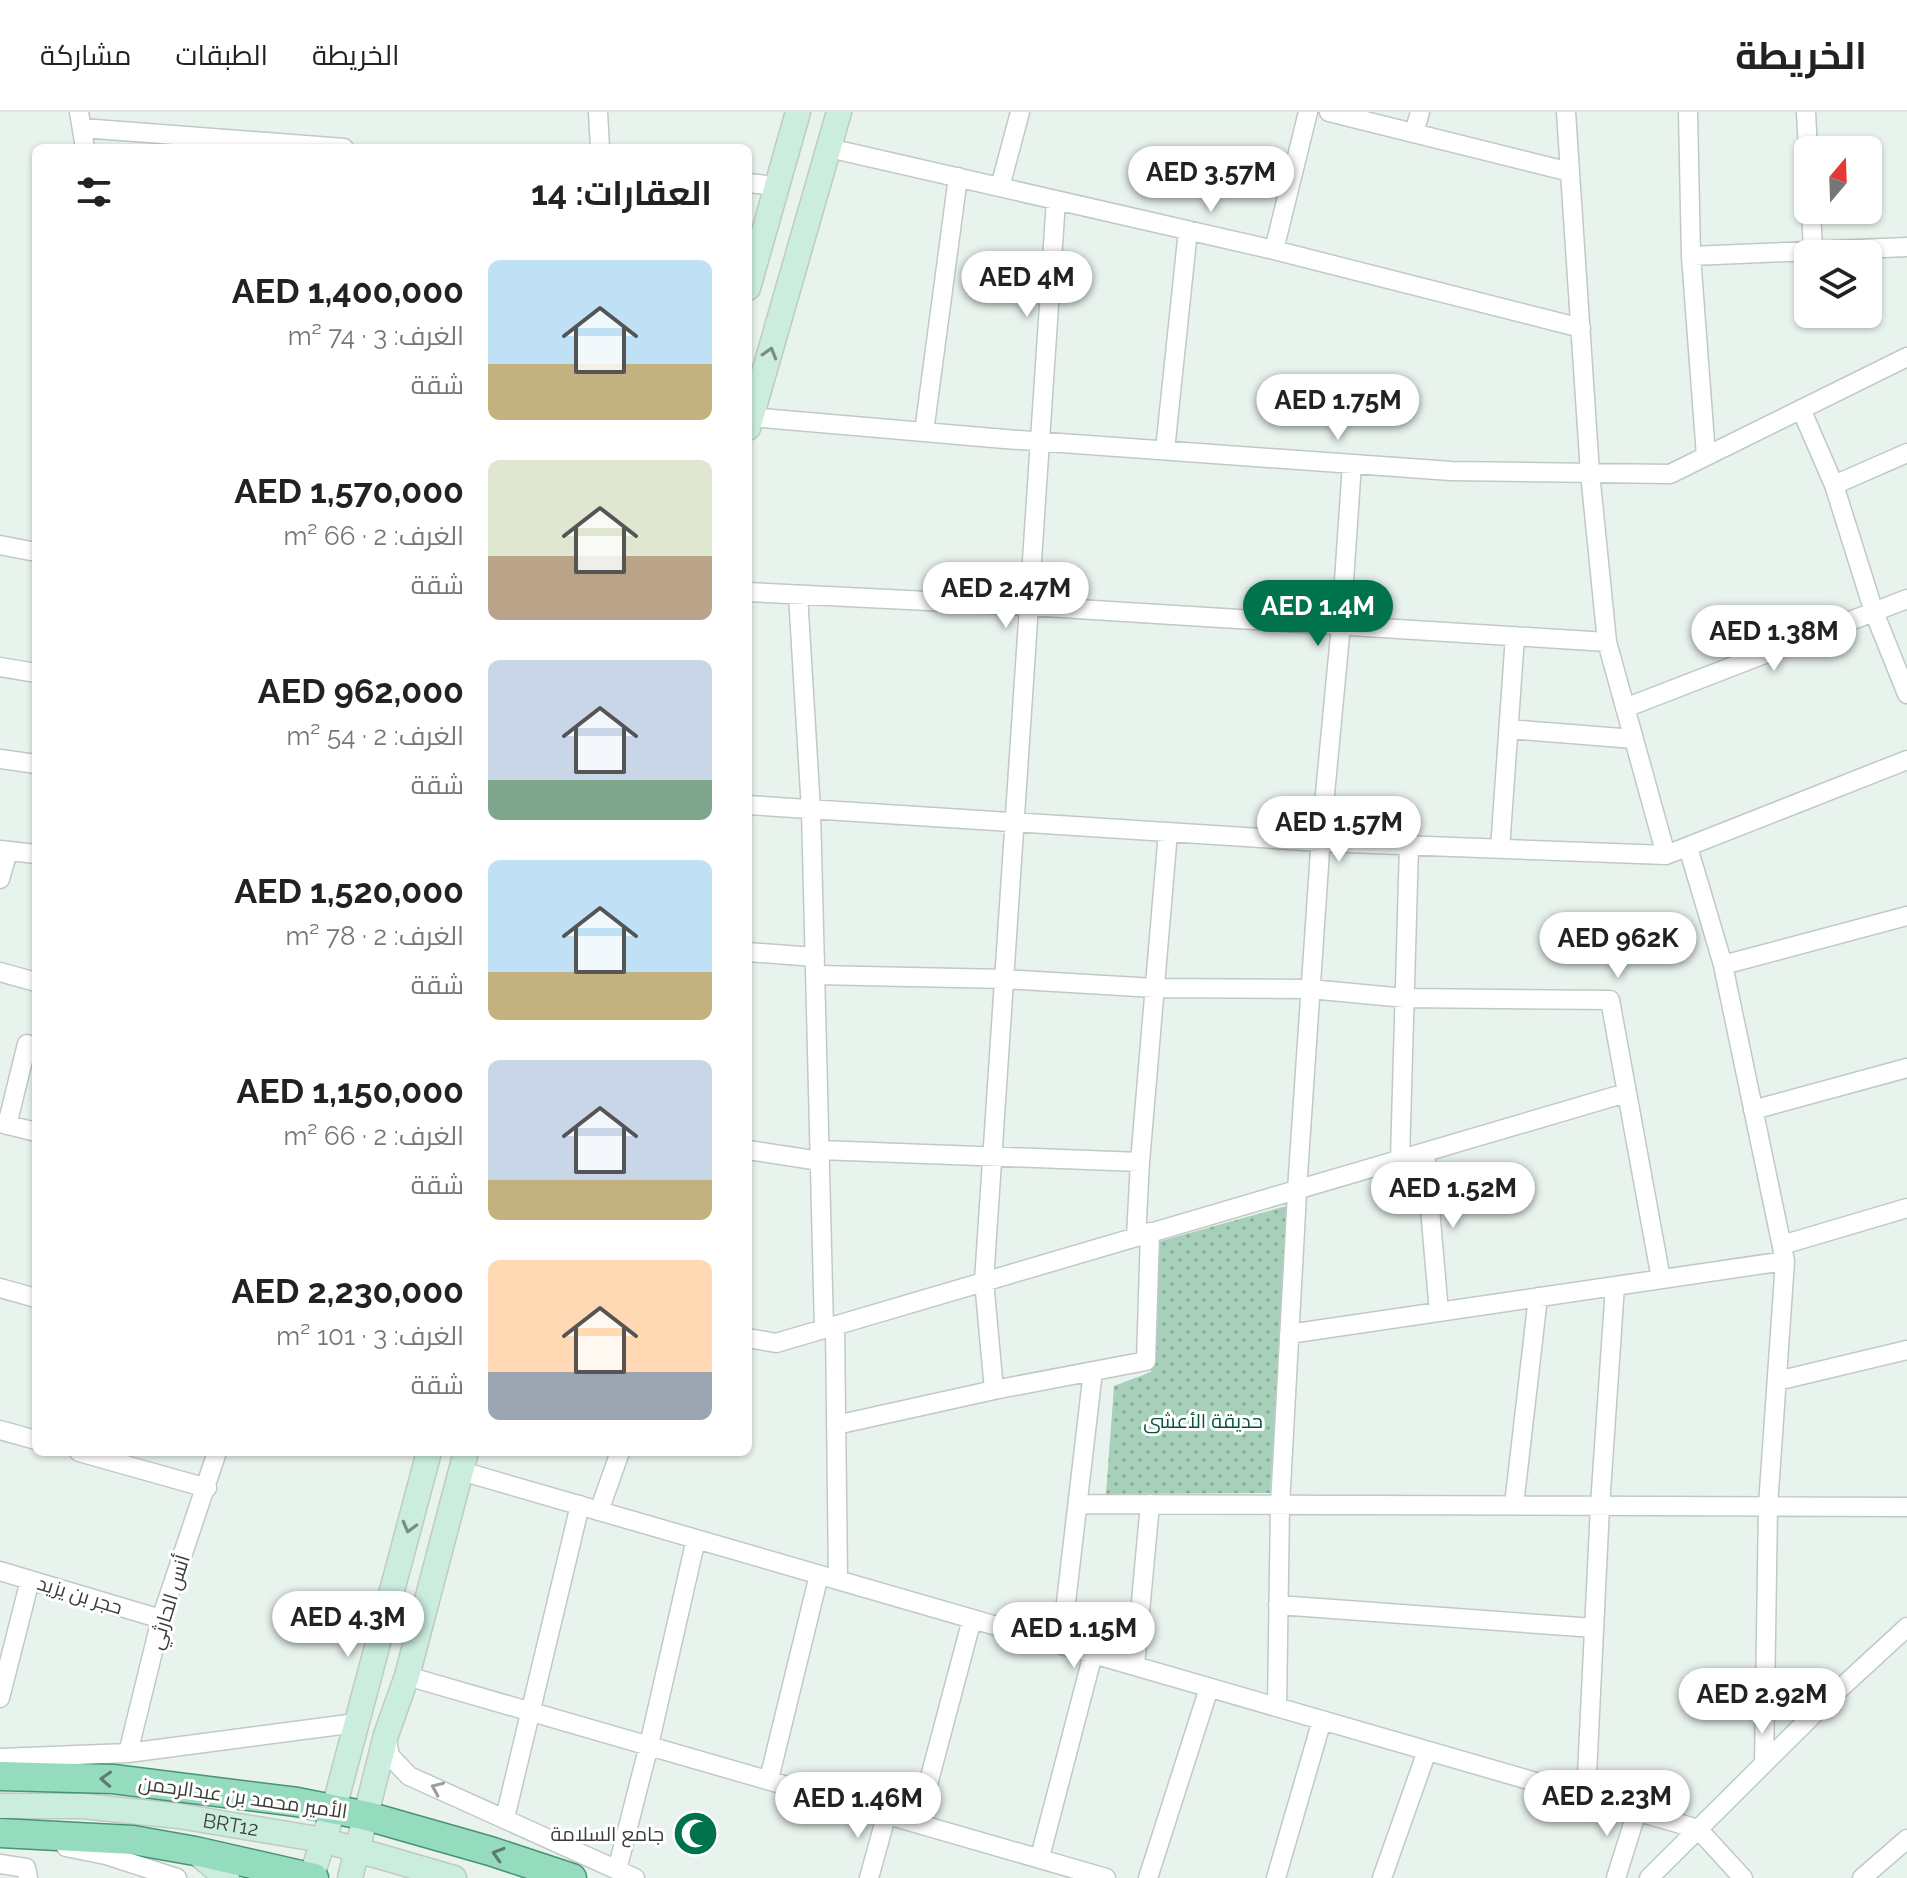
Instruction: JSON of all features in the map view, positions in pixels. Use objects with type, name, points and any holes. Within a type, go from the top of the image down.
[{"type":"main road","points":[[752,274],[798,112]]},
{"type":"main road","points":[[752,415],[839,112]]},
{"type":"main road","points":[[0,1834],[133,1840],[312,1878],[334,1808],[428,1456]]},
{"type":"main road","points":[[350,1878],[386,1735],[407,1676],[463,1462]]},
{"type":"main road","name":"الأمير محمد بن عبدالرحمن","points":[[0,1776],[113,1779],[334,1808],[490,1851],[572,1878]]},
{"type":"main road","name":"BRT12","points":[[0,1806],[96,1807],[179,1816],[323,1840],[454,1878]]},
{"type":"main road","points":[[195,1851],[227,1878]]},
{"type":"street","points":[[598,112],[600,144]]},
{"type":"street","points":[[1000,187],[1020,112]]},
{"type":"street","points":[[1274,250],[1308,112]]},
{"type":"street","points":[[1329,112],[1570,172]]},
{"type":"street","points":[[1414,133],[1420,112]]},
{"type":"street","points":[[1566,112],[1590,473],[1607,642],[1666,855]]},
{"type":"street","points":[[1688,112],[1691,256],[1706,456]]},
{"type":"street","points":[[1806,112],[1807,136]]},
{"type":"street","points":[[84,144],[80,120],[252,144]]},
{"type":"street","points":[[829,148],[1274,250],[1581,328]]},
{"type":"street","points":[[924,432],[958,177]]},
{"type":"street","points":[[752,183],[777,186]]},
{"type":"street","points":[[994,1390],[984,1281],[1056,200]]},
{"type":"street","points":[[1165,450],[1188,230]]},
{"type":"street","points":[[1882,248],[1907,247]]},
{"type":"street","points":[[1691,256],[1794,252]]},
{"type":"street","points":[[752,422],[1451,471],[1670,474],[1907,357]]},
{"type":"street","points":[[1801,409],[1834,485],[1874,612],[1907,694]]},
{"type":"street","points":[[1834,485],[1907,453]]},
{"type":"street","points":[[1277,1707],[1280,1505],[1297,1189],[1352,464]]},
{"type":"street","points":[[0,545],[32,551]]},
{"type":"street","points":[[752,592],[1607,642]]},
{"type":"street","points":[[769,1779],[829,1577],[836,1425],[820,1156],[811,810],[798,595]]},
{"type":"street","points":[[1625,708],[1907,599]]},
{"type":"street","points":[[1500,849],[1515,636]]},
{"type":"street","points":[[0,667],[32,672]]},
{"type":"street","points":[[1509,729],[1634,739]]},
{"type":"street","points":[[0,759],[32,763]]},
{"type":"street","points":[[752,805],[1321,842],[1666,855],[1907,760]]},
{"type":"street","points":[[836,1425],[1146,1361],[1140,1162],[1168,832]]},
{"type":"street","points":[[1400,1159],[1409,846]]},
{"type":"street","points":[[1688,847],[1723,965],[1784,1253],[1768,1506],[1764,1764]]},
{"type":"street","points":[[0,879],[4,850],[32,854]]},
{"type":"street","points":[[1723,965],[1907,916]]},
{"type":"street","points":[[752,953],[815,966],[1155,988],[1310,989],[1405,998],[1610,1000],[1661,1279]]},
{"type":"street","points":[[0,972],[32,981]]},
{"type":"street","points":[[27,1044],[3,1124],[32,1131]]},
{"type":"street","points":[[1753,1110],[1907,1068]]},
{"type":"street","points":[[752,1339],[776,1343],[1626,1093]]},
{"type":"street","points":[[752,1150],[820,1156],[993,1156],[1140,1162]]},
{"type":"street","points":[[1425,1152],[1439,1312]]},
{"type":"street","points":[[1289,1334],[1661,1279],[1784,1253],[1907,1208]]},
{"type":"street","points":[[1586,1796],[1600,1506],[1615,1286]]},
{"type":"street","points":[[0,1288],[32,1297]]},
{"type":"street","points":[[1514,1505],[1538,1297]]},
{"type":"street","points":[[1777,1381],[1907,1350]]},
{"type":"street","points":[[1061,1645],[1093,1371]]},
{"type":"street","points":[[0,1430],[32,1439]]},
{"type":"street","points":[[93,1456],[207,1488]]},
{"type":"street","name":"أنس الحارثي","points":[[128,1753],[161,1619],[216,1456]]},
{"type":"street","points":[[599,1511],[619,1456]]},
{"type":"street","points":[[463,1462],[599,1511],[1698,1829],[1743,1878]]},
{"type":"street","points":[[1079,1504],[1907,1507]]},
{"type":"street","points":[[1135,1666],[1150,1504]]},
{"type":"street","points":[[505,1818],[580,1505]]},
{"type":"street","points":[[386,1735],[390,1756],[409,1776],[630,1876],[649,1745],[696,1539]]},
{"type":"street","name":"حجر بن يزيد","points":[[0,1571],[161,1619]]},
{"type":"street","points":[[0,1698],[30,1580]]},
{"type":"street","points":[[1278,1605],[1594,1628]]},
{"type":"street","points":[[918,1822],[972,1619]]},
{"type":"street","points":[[1649,1878],[1831,1697],[1907,1627]]},
{"type":"street","points":[[1040,1857],[1093,1654]]},
{"type":"street","points":[[407,1676],[1106,1878]]},
{"type":"street","points":[[1148,1878],[1209,1688]]},
{"type":"street","points":[[1276,1878],[1322,1720]]},
{"type":"street","name":"الأمير محمد بن عبدالرحمن","points":[[0,1758],[128,1753],[356,1723]]},
{"type":"street","points":[[1382,1878],[1427,1751]]},
{"type":"street","points":[[1616,1878],[1637,1811]]},
{"type":"street","points":[[869,1878],[887,1813]]},
{"type":"street","points":[[0,1834],[106,1855],[177,1878]]},
{"type":"street","points":[[1862,1878],[1907,1839]]},
{"type":"street","points":[[0,1864],[27,1873]]},
{"type":"green space","name":"حديقة الأعشى","points":[[1290,1205],[1270,1493],[1106,1494],[1114,1386],[1151,1372],[1150,1244]]},
{"type":"place","name":"جامع السلامة","points":[[695,1834]]}]
